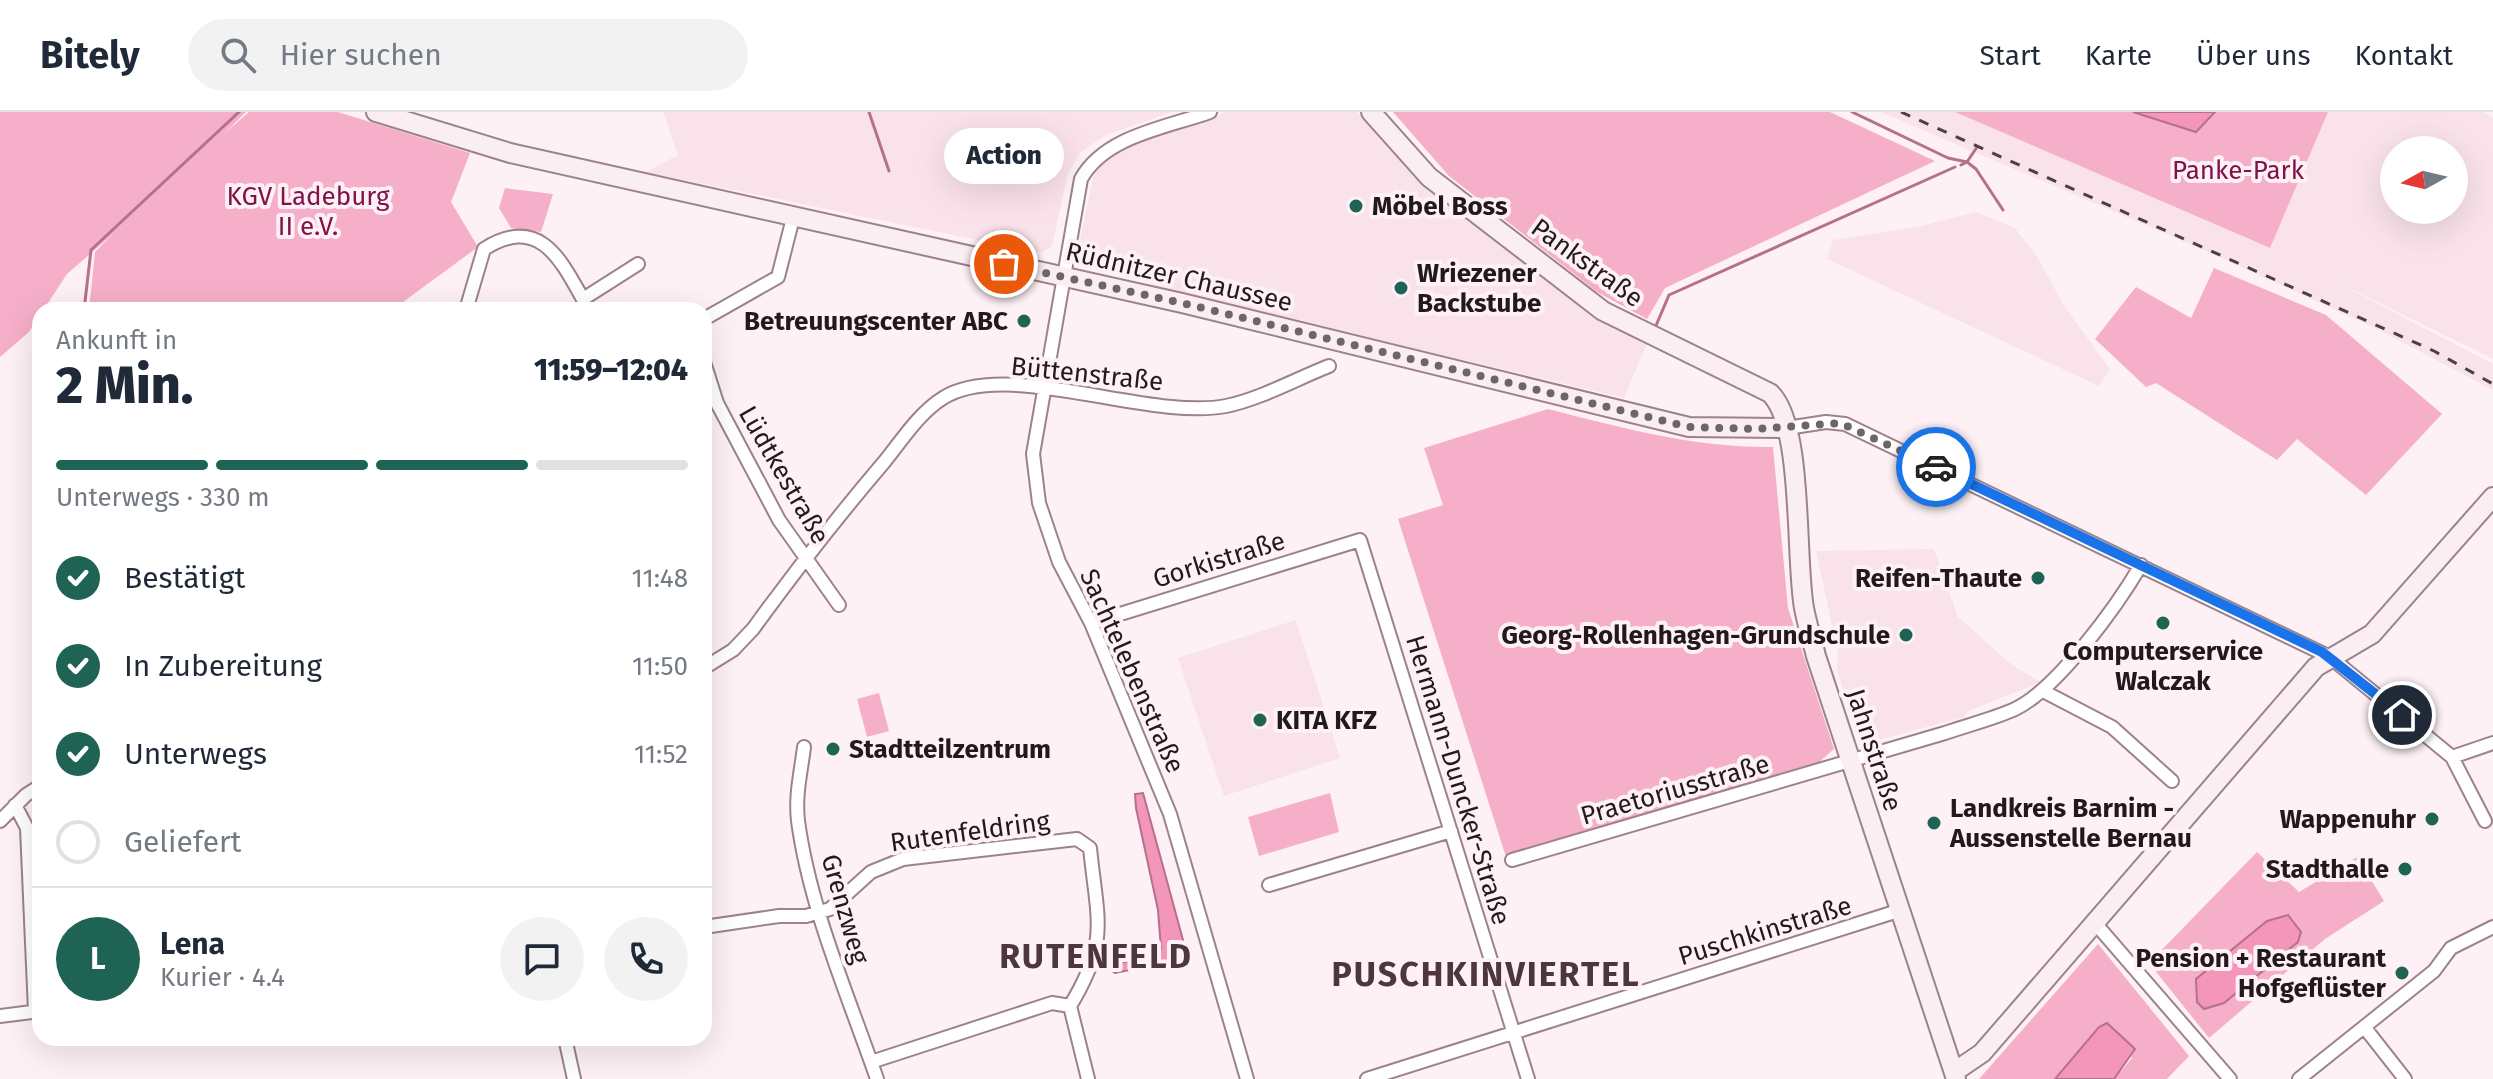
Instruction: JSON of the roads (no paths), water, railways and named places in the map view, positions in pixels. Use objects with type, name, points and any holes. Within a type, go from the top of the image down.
[{"type":"main road","name":"Rüdnitzer Chaussee","points":[[376,112],[510,153],[1063,276],[1689,427],[1787,428]]},
{"type":"main road","name":"Pankstraße","points":[[1371,112],[1429,177],[1453,198],[1603,311],[1770,393],[1782,404],[1787,428]]},
{"type":"main road","name":"Jahnstraße","points":[[1787,428],[1804,608],[1850,760],[1955,1075]]},
{"type":"main road","points":[[1955,1075],[1982,1053],[2316,667],[2372,634],[2493,497]]},
{"type":"street","name":"Sachtelebenstraße","points":[[1210,112],[1109,148],[1091,162],[1081,179],[1033,454],[1039,503],[1059,562],[1091,623],[1170,814],[1247,1079]]},
{"type":"street","points":[[712,314],[778,277],[793,218]]},
{"type":"street","points":[[468,302],[484,249],[509,235],[536,238],[549,246],[585,302]]},
{"type":"street","points":[[589,302],[638,264]]},
{"type":"street","name":"Büttenstraße","points":[[712,663],[733,650],[753,629],[806,558],[922,417],[944,397],[979,386],[1044,389],[1155,406],[1226,406],[1329,366]]},
{"type":"street","name":"Lüdtkestraße","points":[[712,387],[755,478],[839,605]]},
{"type":"street","points":[[1787,428],[1826,422],[1845,424],[2330,657],[2452,757],[2485,821]]},
{"type":"street","name":"Gorkistraße","points":[[1091,623],[1360,540]]},
{"type":"street","name":"Hermann-Duncker-Straße","points":[[1360,540],[1528,1079]]},
{"type":"street","points":[[2141,565],[2128,587],[2043,691],[2112,727],[2172,781]]},
{"type":"street","name":"Praetoriusstraße","points":[[1512,860],[1995,716],[2043,691]]},
{"type":"street","points":[[2452,757],[2493,743]]},
{"type":"street","name":"Grenzweg","points":[[804,747],[799,777],[798,820],[819,912],[877,1079]]},
{"type":"street","points":[[0,821],[32,792]]},
{"type":"street","points":[[15,805],[27,828],[32,878]]},
{"type":"street","points":[[1269,885],[1451,831]]},
{"type":"street","name":"Rutenfeldring","points":[[819,912],[842,901],[871,872],[903,859],[1077,839],[1084,841],[1090,848],[1099,935],[1090,974],[1070,1006]]},
{"type":"street","name":"Puschkinstraße","points":[[1367,1079],[1901,910]]},
{"type":"street","points":[[712,926],[819,912]]},
{"type":"street","points":[[2095,923],[2230,1079]]},
{"type":"street","points":[[2299,1079],[2434,971],[2451,948],[2493,927]]},
{"type":"street","points":[[871,1062],[1052,1003],[1070,1006],[1088,1079]]},
{"type":"street","points":[[0,1016],[32,1012]]},
{"type":"street","points":[[2365,1028],[2405,1079]]},
{"type":"street","points":[[567,1046],[574,1079]]},
{"type":"waterway","points":[[85,302],[91,250],[239,112]]},
{"type":"waterway","points":[[869,112],[889,171]]},
{"type":"waterway","points":[[1852,112],[1948,158],[1967,162],[1977,147]]},
{"type":"waterway","points":[[1961,165],[1967,162],[1976,169],[2003,210]]},
{"type":"waterway","points":[[1655,328],[1669,295],[1955,167]]},
{"type":"railway","points":[[1901,112],[2434,351],[2493,384]]},
{"type":"place","name":"Möbel Boss","points":[[1356,206]]},
{"type":"place","name":"Action","points":[[1004,264]]},
{"type":"place","name":"Wriezener Backstube","points":[[1401,288]]},
{"type":"place","name":"Betreuungscenter ABC","points":[[1024,321]]},
{"type":"place","name":"Reifen-Thaute","points":[[2038,578]]},
{"type":"place","name":"Computerservice Walczak","points":[[2163,623]]},
{"type":"place","name":"Georg-Rollenhagen-Grundschule","points":[[1906,635]]},
{"type":"place","name":"KITA KFZ","points":[[1260,720]]},
{"type":"place","name":"Stadtteilzentrum","points":[[833,749]]},
{"type":"place","name":"Wappenuhr","points":[[2432,819]]},
{"type":"place","name":"Landkreis Barnim - Aussenstelle Bernau","points":[[1934,823]]},
{"type":"place","name":"Stadthalle","points":[[2405,869]]},
{"type":"place","name":"Pension + Restaurant Hofgeflüster","points":[[2402,973]]},
{"type":"district","name":"RUTENFELD","points":[[1096,956]]},
{"type":"district","name":"PUSCHKINVIERTEL","points":[[1486,974]]},
{"type":"park label","name":"Panke-Park","points":[[2238,170]]},
{"type":"park label","name":"KGV Ladeburg II e.V.","points":[[308,211]]}]
